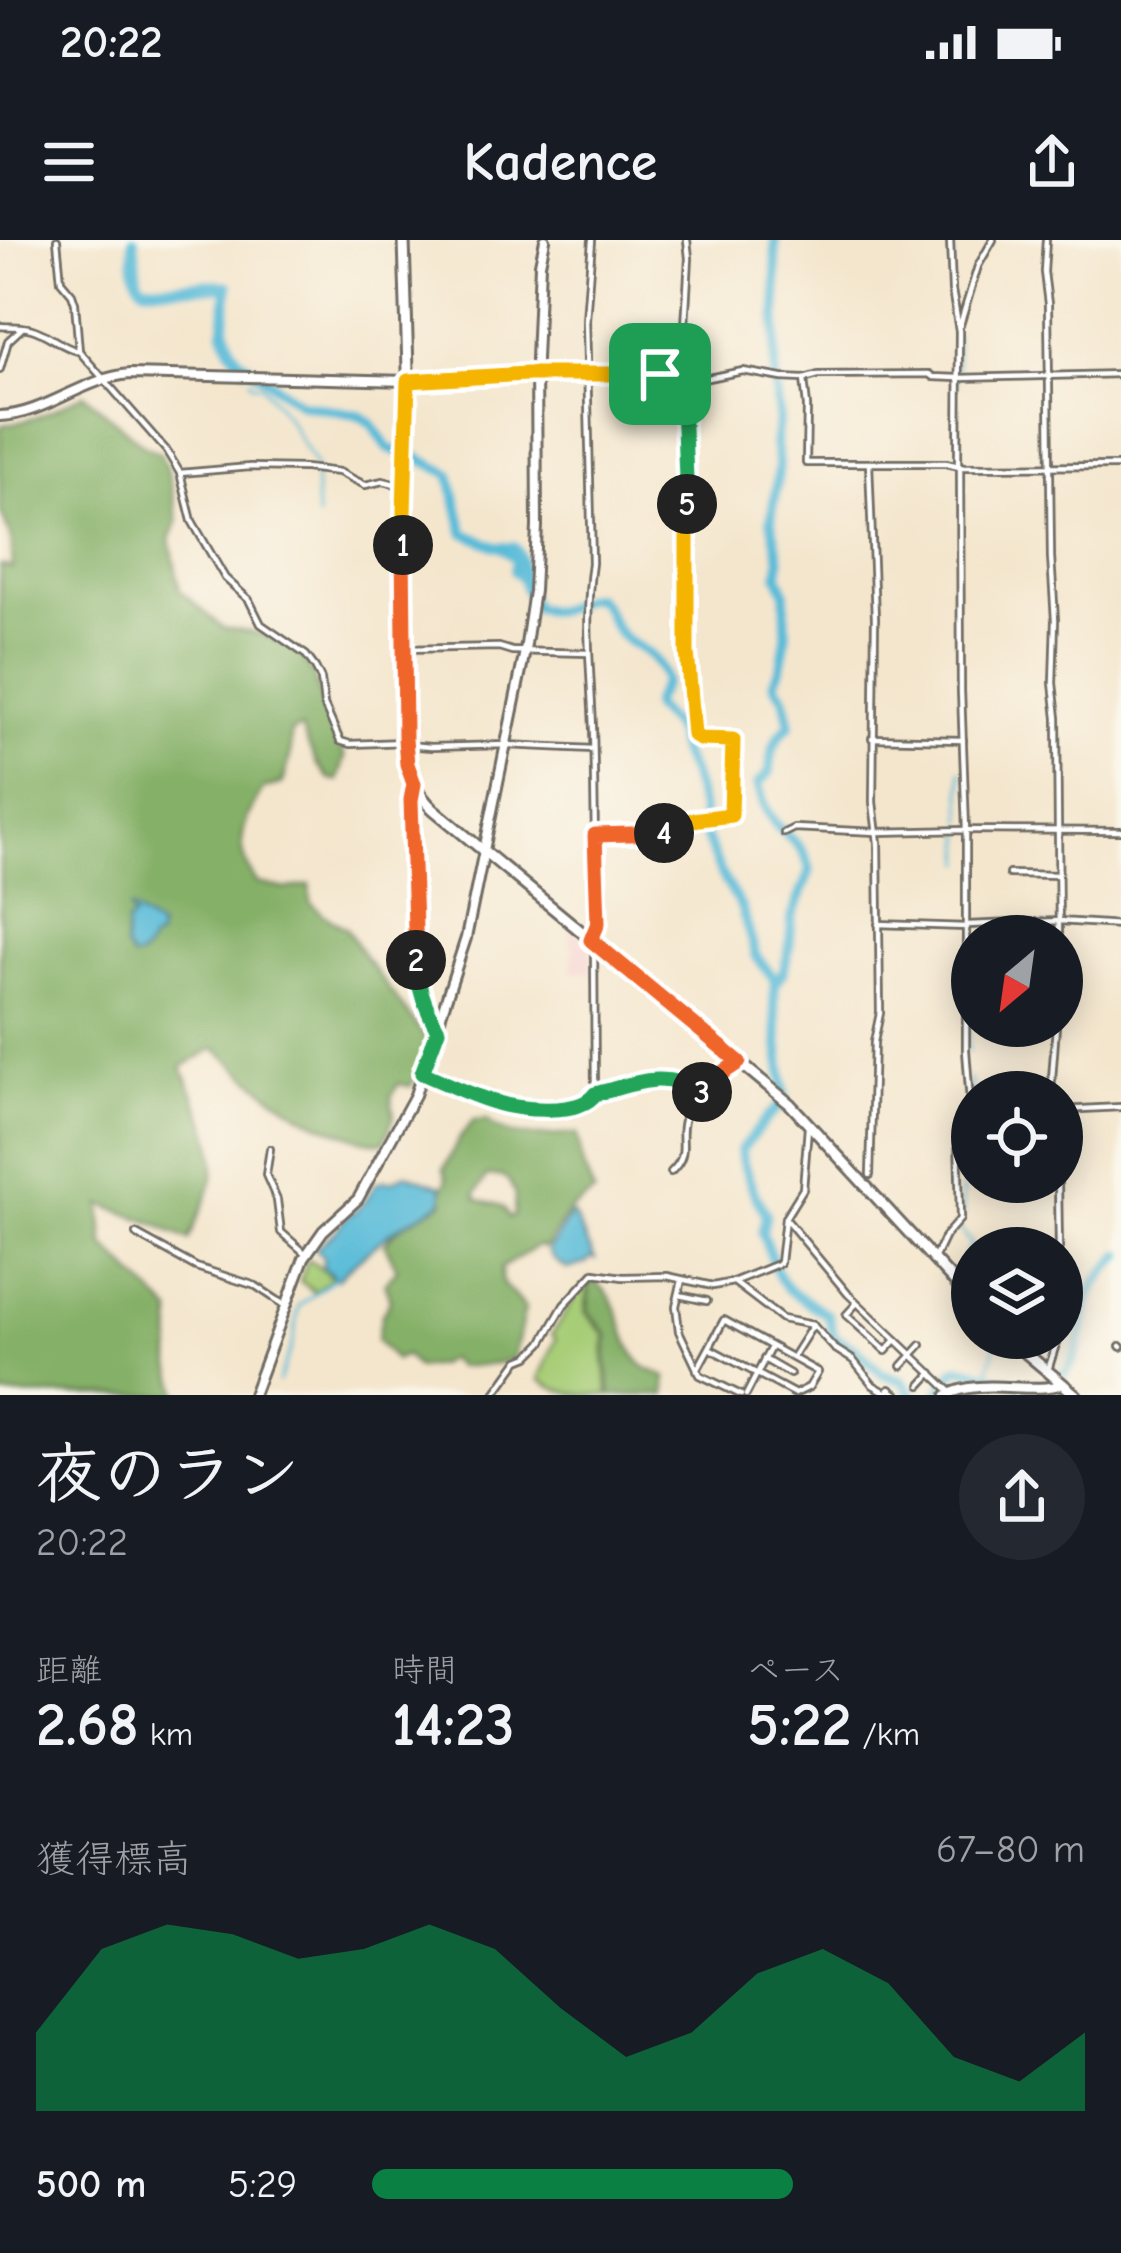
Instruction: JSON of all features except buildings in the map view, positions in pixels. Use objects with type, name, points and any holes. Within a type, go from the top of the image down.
[{"type":"main road","points":[[404,240],[406,744],[414,784],[423,799],[790,1104],[951,1278]]},
{"type":"main road","points":[[1033,1359],[1076,1395]]},
{"type":"street","points":[[57,240],[61,281],[75,303],[79,351],[160,441],[180,473],[188,511],[206,550],[225,578],[249,600],[261,624],[316,667],[324,705],[340,741],[593,749]]},
{"type":"street","points":[[253,1395],[306,1254],[368,1184],[403,1120],[463,952],[535,590],[540,264],[545,240]]},
{"type":"street","points":[[422,1073],[490,1101],[520,1107],[574,1108],[595,1094],[593,941],[598,923],[588,653],[592,563],[586,320],[592,240]]},
{"type":"street","points":[[595,835],[657,835],[703,818],[731,815],[733,740],[694,735],[687,651],[682,377],[687,240]]},
{"type":"street","points":[[950,240],[959,331]]},
{"type":"street","points":[[966,915],[957,378],[963,310],[993,240]]},
{"type":"street","points":[[1046,240],[1059,915]]},
{"type":"street","points":[[0,326],[31,328],[79,351]]},
{"type":"street","points":[[0,369],[8,341],[22,328]]},
{"type":"street","points":[[0,416],[32,410],[102,378],[130,374],[408,381],[589,373],[698,380],[742,371],[804,379],[818,375],[1121,374]]},
{"type":"street","points":[[804,379],[806,463],[1121,466]]},
{"type":"street","points":[[869,463],[880,1013],[874,1042],[870,1175]]},
{"type":"street","points":[[180,473],[250,467],[316,470],[344,474],[365,485],[383,481],[404,486]]},
{"type":"street","points":[[405,649],[499,647],[588,653]]},
{"type":"street","points":[[872,738],[963,740]]},
{"type":"street","points":[[414,784],[416,966],[418,986],[438,1030]]},
{"type":"street","points":[[785,832],[794,828],[1121,831]]},
{"type":"street","points":[[1009,874],[1058,875]]},
{"type":"street","points":[[1083,923],[1121,925]]},
{"type":"street","points":[[878,924],[951,926]]},
{"type":"street","points":[[671,1172],[684,1154],[686,1114],[715,1078],[739,1062]]},
{"type":"street","points":[[595,1094],[670,1079],[703,1093]]},
{"type":"street","points":[[1083,1109],[1121,1107]]},
{"type":"street","points":[[494,1395],[519,1360],[542,1343],[564,1305],[594,1273],[658,1275],[713,1286],[773,1266],[782,1258],[784,1218],[803,1189],[808,1121]]},
{"type":"street","points":[[270,1149],[266,1174],[277,1200],[278,1224],[306,1254]]},
{"type":"street","points":[[934,1259],[960,1219],[960,1203]]},
{"type":"street","points":[[784,1218],[857,1303],[949,1392],[1044,1393],[1062,1383]]},
{"type":"street","points":[[136,1234],[196,1268],[256,1286],[286,1306]]},
{"type":"street","points":[[682,1280],[676,1306],[679,1331],[700,1376],[743,1395],[771,1346]]},
{"type":"street","points":[[733,1282],[782,1319],[814,1325],[834,1348],[854,1360],[873,1385],[898,1395]]},
{"type":"street","points":[[679,1295],[707,1301]]},
{"type":"street","points":[[857,1303],[847,1315],[886,1352],[896,1340]]},
{"type":"street","points":[[698,1370],[709,1348],[724,1320],[818,1372],[809,1387],[795,1394],[709,1348]]},
{"type":"street","points":[[792,1358],[814,1325]]},
{"type":"street","points":[[902,1366],[921,1345]]},
{"type":"street","points":[[764,1359],[790,1374]]},
{"type":"street","points":[[1049,1372],[1052,1359]]},
{"type":"street","points":[[921,1385],[932,1373]]},
{"type":"shaded area","points":[[570,927],[592,945],[591,972],[571,971]]},
{"type":"green space","points":[[84,394],[143,445],[160,453],[178,521],[170,539],[180,591],[223,628],[263,634],[298,652],[314,676],[345,757],[338,780],[329,779],[316,763],[301,728],[291,732],[283,783],[263,789],[245,825],[243,847],[249,870],[257,883],[284,889],[310,885],[311,903],[346,928],[426,1038],[425,1054],[411,1086],[398,1084],[391,1097],[394,1116],[385,1141],[380,1142],[329,1128],[293,1110],[215,1048],[182,1067],[210,1134],[214,1163],[209,1193],[189,1240],[101,1204],[104,1245],[172,1312],[171,1366],[179,1395],[0,1395],[0,565],[13,568],[11,537],[0,510],[0,429]]},
{"type":"green space","points":[[487,1120],[517,1135],[577,1134],[594,1193],[569,1211],[545,1248],[537,1246],[501,1268],[502,1283],[525,1308],[514,1358],[457,1367],[449,1359],[417,1368],[405,1355],[395,1360],[377,1340],[390,1300],[385,1283],[397,1269],[385,1244],[403,1226],[444,1202],[444,1169],[473,1121]],"holes":[[[487,1176],[509,1181],[515,1194],[514,1216],[509,1218],[500,1205],[477,1199]]]},
{"type":"green space","points":[[308,1259],[333,1278],[315,1292],[300,1281]]},
{"type":"green space","points":[[590,1279],[615,1306],[640,1363],[666,1377],[666,1395],[611,1395],[608,1335],[588,1311]]},
{"type":"green space","points":[[589,1282],[585,1312],[605,1335],[609,1395],[562,1391],[539,1379],[556,1339],[552,1334]]},
{"type":"water","points":[[131,909],[159,928],[158,938],[132,959],[125,948],[127,923],[134,917]]},
{"type":"water","points":[[406,1174],[442,1186],[443,1201],[396,1228],[337,1279],[323,1268],[323,1256],[315,1249],[365,1202],[376,1183]]},
{"type":"water","points":[[571,1214],[595,1259],[567,1269],[548,1251]]},
{"type":"waterway","points":[[129,240],[132,275],[144,291],[223,291],[220,332],[227,351],[244,372]]},
{"type":"waterway","points":[[134,240],[142,285],[228,286],[225,327],[239,359],[301,404],[359,415],[371,423],[389,449],[450,474],[464,533],[497,547],[514,547],[534,607],[554,611],[595,597],[624,637],[656,661],[665,681],[654,707],[678,737],[702,810],[704,833],[741,907],[756,956],[775,985]]},
{"type":"waterway","points":[[775,240],[779,417],[775,445],[779,467],[771,521],[785,592],[786,636],[774,683],[784,697],[790,725],[774,745],[770,772],[758,784],[771,818],[800,847],[810,870],[792,917],[783,972],[775,985],[785,1101],[741,1150],[742,1160],[766,1214],[762,1233],[779,1277],[789,1290],[828,1315],[834,1336],[881,1373],[903,1381],[913,1395]]},
{"type":"waterway","points":[[953,240],[953,262]]},
{"type":"waterway","points":[[956,336],[956,386]]},
{"type":"waterway","points":[[250,380],[262,385],[315,465],[317,517]]},
{"type":"waterway","points":[[956,402],[956,428]]},
{"type":"waterway","points":[[502,548],[516,559],[514,571],[521,578]]},
{"type":"waterway","points":[[961,771],[963,821]]},
{"type":"waterway","points":[[963,831],[964,863]]},
{"type":"waterway","points":[[968,1047],[968,1052]]},
{"type":"waterway","points":[[959,1227],[963,1203]]},
{"type":"waterway","points":[[937,1395],[960,1368],[1024,1384],[1057,1379],[1074,1359],[1091,1293],[1121,1255]]},
{"type":"waterway","points":[[278,1382],[293,1343],[299,1306],[336,1277]]},
{"type":"waterway","points":[[988,1374],[992,1359]]},
{"type":"route","points":[[526,374],[660,374],[682,377],[687,651],[694,735],[733,740],[731,815],[692,820],[657,835],[595,835],[598,923],[591,940],[739,1062],[703,1093],[681,1081],[661,1079],[595,1094],[574,1108],[499,1104],[422,1073],[438,1030],[418,986],[412,878],[414,784],[405,739],[403,523],[408,381],[526,374]]}]
